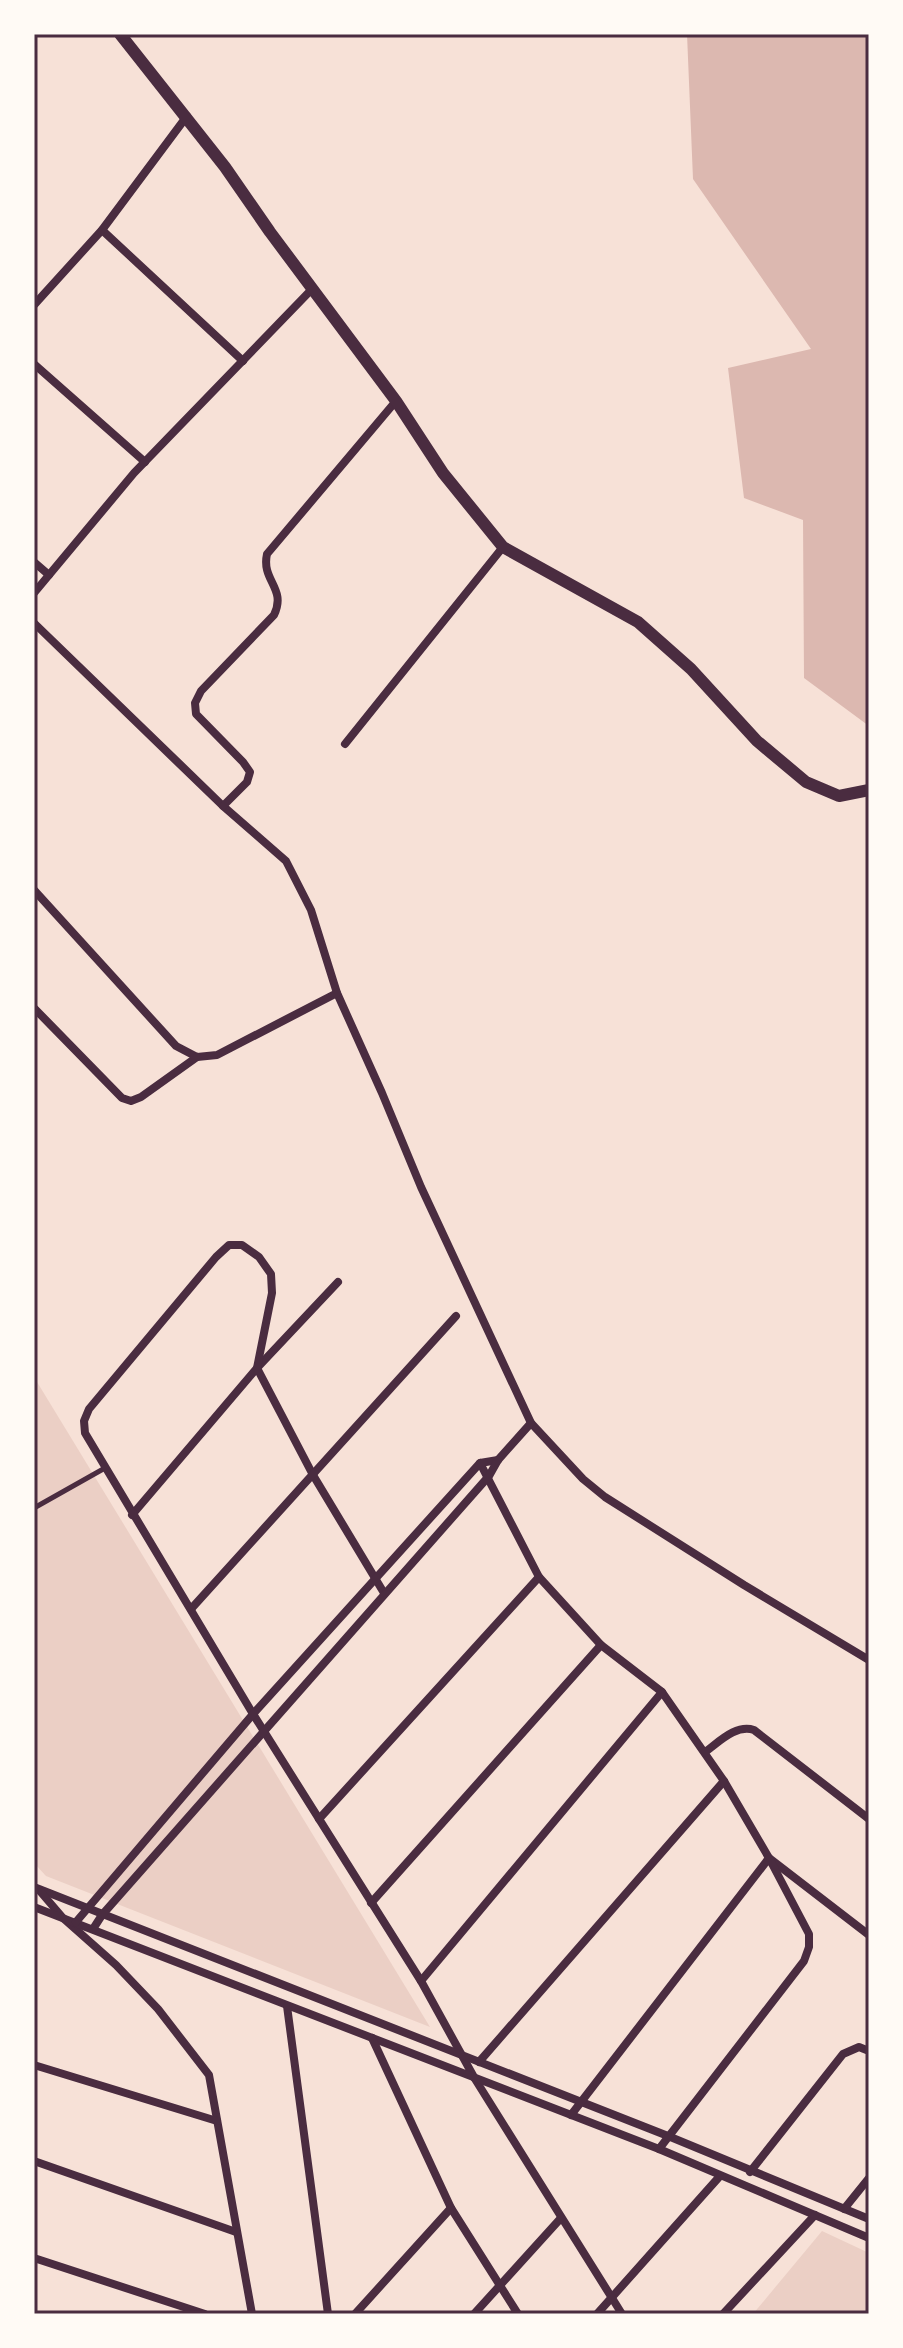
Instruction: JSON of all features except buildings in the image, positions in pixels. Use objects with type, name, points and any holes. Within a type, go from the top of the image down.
[{"type":"street","points":[[120,34],[187,116],[396,401],[443,473],[503,547],[638,622],[691,669],[757,741],[806,782],[839,796],[869,790]]},
{"type":"street","points":[[34,305],[102,230],[187,116]]},
{"type":"street","points":[[102,230],[243,361]]},
{"type":"street","points":[[34,593],[145,462],[313,288]]},
{"type":"street","points":[[34,364],[145,462]]},
{"type":"street","points":[[223,806],[247,782],[250,772],[196,714],[195,703],[201,691],[274,615],[279,604],[277,589],[264,566],[267,554],[396,401]]},
{"type":"street","points":[[345,744],[503,547]]},
{"type":"street","points":[[34,562],[49,575]]},
{"type":"street","points":[[34,623],[223,806],[286,861],[311,910],[337,993],[421,1187],[531,1423],[583,1479],[605,1497],[869,1660]]},
{"type":"street","points":[[34,890],[176,1046],[197,1057]]},
{"type":"street","points":[[34,1008],[122,1098],[131,1101],[197,1057],[217,1055],[337,993]]},
{"type":"street","points":[[384,1593],[313,1475],[257,1368],[272,1293],[271,1274],[259,1257],[242,1245],[229,1245],[89,1409],[84,1421],[85,1433],[253,1714],[421,1981],[475,2079],[622,2314]]},
{"type":"street","points":[[132,1515],[257,1368],[338,1282]]},
{"type":"street","points":[[191,1609],[456,1316]]},
{"type":"street","points":[[93,1929],[263,1730],[489,1476],[498,1460],[531,1423]]},
{"type":"street","points":[[76,1922],[253,1714],[480,1463],[498,1460]]},
{"type":"street","points":[[480,1463],[539,1577],[601,1645],[662,1692],[705,1752],[769,1858],[809,1934],[804,1961],[659,2149]]},
{"type":"street","points":[[319,1819],[539,1577]]},
{"type":"street","points":[[371,1903],[601,1645]]},
{"type":"street","points":[[421,1981],[662,1692]]},
{"type":"street","points":[[705,1752],[735,1731],[746,1727],[754,1730],[869,1819]]},
{"type":"street","points":[[479,2062],[724,1781]]},
{"type":"street","points":[[769,1858],[869,1935]]},
{"type":"street","points":[[571,2115],[769,1858]]},
{"type":"street","points":[[35,1887],[668,2136],[869,2219]]},
{"type":"street","points":[[35,1887],[158,2009],[209,2075],[252,2314]]},
{"type":"street","points":[[34,1907],[659,2149],[869,2238]]},
{"type":"street","points":[[287,2006],[328,2314]]},
{"type":"street","points":[[371,2037],[451,2208],[518,2314]]},
{"type":"street","points":[[750,2172],[843,2054],[859,2047],[869,2051]]},
{"type":"street","points":[[34,2065],[217,2121]]},
{"type":"street","points":[[34,2161],[236,2232]]},
{"type":"street","points":[[597,2314],[720,2176]]},
{"type":"street","points":[[844,2209],[869,2178]]},
{"type":"street","points":[[355,2314],[451,2208]]},
{"type":"street","points":[[723,2314],[815,2215]]},
{"type":"street","points":[[474,2314],[561,2218]]},
{"type":"street","points":[[34,2258],[205,2314]]},
{"type":"lane","points":[[34,1508],[105,1468]]},
{"type":"shaded area","points":[[687,34],[869,34],[869,726],[804,678],[803,520],[744,498],[728,368],[811,349],[693,179]]},
{"type":"shaded area","points":[[34,1377],[430,2027],[46,1876],[34,1863]]},
{"type":"shaded area","points":[[822,2231],[869,2253],[869,2314],[753,2314]]}]
